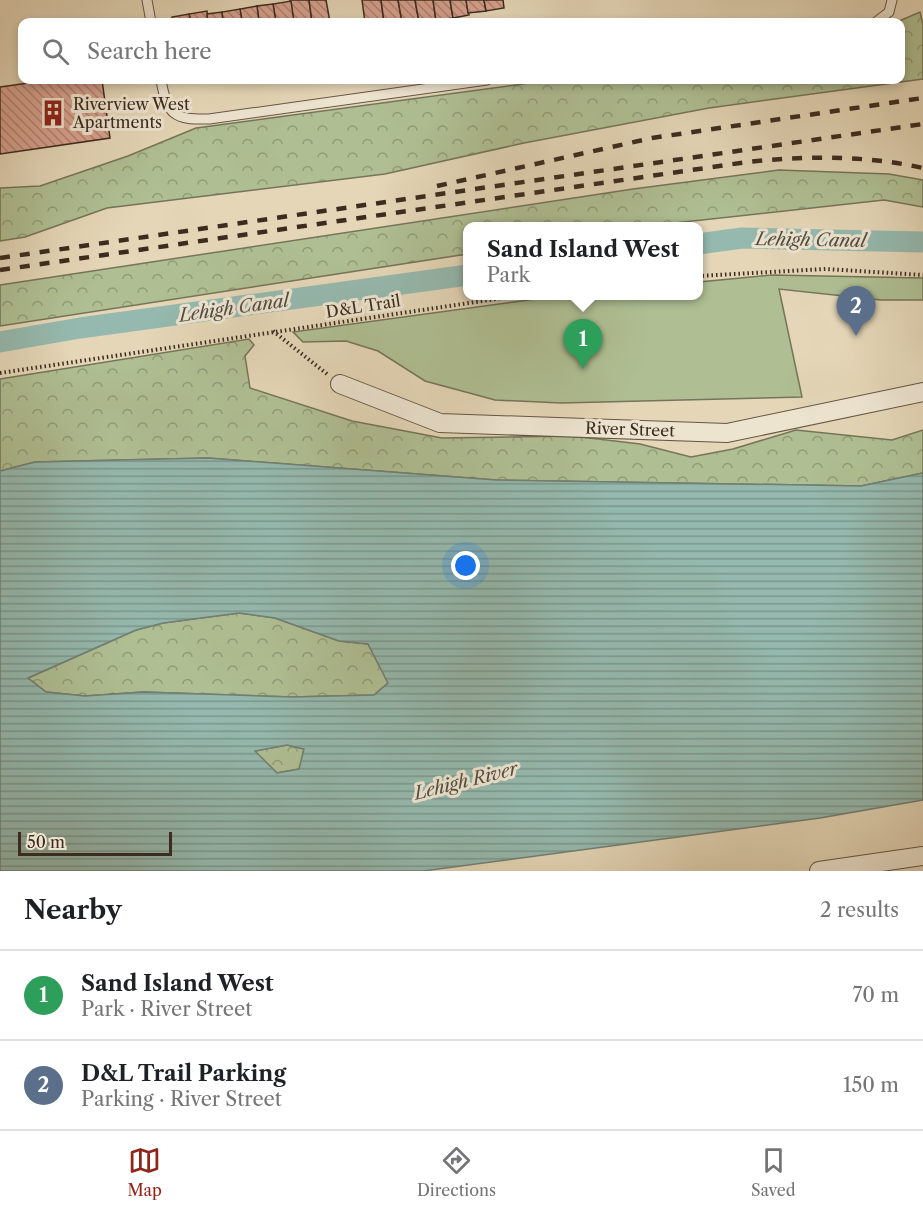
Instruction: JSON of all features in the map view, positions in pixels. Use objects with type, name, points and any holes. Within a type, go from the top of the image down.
[{"type":"street","name":"River Street","points":[[340,384],[440,423],[727,433],[923,392]]},
{"type":"street","points":[[819,871],[923,856]]},
{"type":"lane","points":[[147,0],[150,18]]},
{"type":"lane","points":[[881,18],[889,12],[892,0]]},
{"type":"lane","points":[[162,84],[167,105],[175,115],[185,120],[209,119],[458,84]]},
{"type":"path","points":[[703,276],[826,269],[923,275]]},
{"type":"path","name":"D&L Trail","points":[[0,374],[488,300]]},
{"type":"path","points":[[273,331],[340,384]]},
{"type":"green space","points":[[920,12],[923,25],[923,79],[905,81],[905,19]]},
{"type":"green space","points":[[522,84],[886,84],[709,108],[524,143],[385,174],[107,208],[25,237],[0,241],[0,188],[40,186],[128,156],[196,128]]},
{"type":"green space","points":[[779,170],[889,174],[923,180],[923,207],[884,200],[683,222],[463,222],[463,255],[0,326],[0,285],[633,189]]},
{"type":"green space","points":[[772,275],[923,278],[923,300],[881,300],[779,289],[802,397],[561,403],[495,400],[425,381],[378,351],[346,341],[303,342],[293,332],[528,300],[703,300],[703,282]]},
{"type":"green space","points":[[249,339],[254,345],[245,356],[250,388],[352,421],[442,438],[573,436],[640,444],[691,457],[733,449],[796,430],[892,440],[923,430],[923,473],[861,486],[496,480],[208,458],[35,462],[0,471],[0,379]]},
{"type":"green space","points":[[239,613],[275,618],[339,641],[368,644],[388,683],[374,695],[292,697],[143,692],[85,696],[46,692],[28,678],[136,630],[163,623]]},
{"type":"green space","points":[[287,745],[304,749],[300,769],[277,773],[254,751]]},
{"type":"water","name":"Lehigh River","points":[[208,458],[496,480],[861,486],[923,473],[923,800],[820,818],[423,871],[0,871],[0,471],[35,462]],"holes":[[[239,613],[275,618],[339,641],[368,644],[388,683],[374,695],[292,697],[143,692],[85,696],[46,692],[28,678],[136,630],[163,623]],[[287,745],[304,749],[299,769],[277,773],[255,751]]]},
{"type":"building","points":[[290,0],[309,0],[311,18],[293,18]]},
{"type":"building","points":[[309,0],[326,0],[329,18],[311,18]]},
{"type":"building","points":[[362,0],[381,0],[383,18],[364,18]]},
{"type":"building","points":[[381,0],[398,0],[401,18],[383,18]]},
{"type":"building","points":[[398,0],[415,0],[418,18],[401,18]]},
{"type":"building","points":[[415,0],[433,0],[436,18],[418,18]]},
{"type":"building","points":[[433,0],[450,0],[453,18],[436,18]]},
{"type":"building","points":[[450,0],[466,0],[469,15],[453,18]]},
{"type":"building","points":[[466,0],[484,0],[486,11],[468,13]]},
{"type":"building","points":[[484,0],[503,0],[504,8],[486,11]]},
{"type":"building","points":[[291,1],[293,18],[275,18],[273,4]]},
{"type":"building","points":[[273,4],[275,18],[258,18],[257,6]]},
{"type":"building","points":[[257,6],[258,18],[241,18],[240,9]]},
{"type":"building","points":[[240,9],[241,18],[223,18],[222,12]]},
{"type":"building","points":[[207,11],[208,18],[190,18],[189,14]]},
{"type":"building","points":[[222,12],[223,18],[208,18],[207,14]]},
{"type":"building","points":[[189,14],[190,18],[172,18]]},
{"type":"building","name":"Riverview West Apartments","points":[[21,84],[103,84],[110,138],[0,154],[0,87]]},
{"type":"waterway","name":"Lehigh Canal","points":[[703,243],[742,238],[923,242]]},
{"type":"waterway","name":"Lehigh Canal","points":[[0,342],[80,328],[463,276]]},
{"type":"railway","points":[[437,186],[652,138],[923,98]]},
{"type":"railway","points":[[0,258],[923,124]]},
{"type":"railway","points":[[0,270],[747,162],[835,158],[879,161],[923,168]]},
{"type":"place","name":"Riverview West Apartments","points":[[53,113]]},
{"type":"place","name":"D&L Trail Parking","points":[[856,336]]},
{"type":"place","name":"Sand Island West","points":[[583,369]]}]
